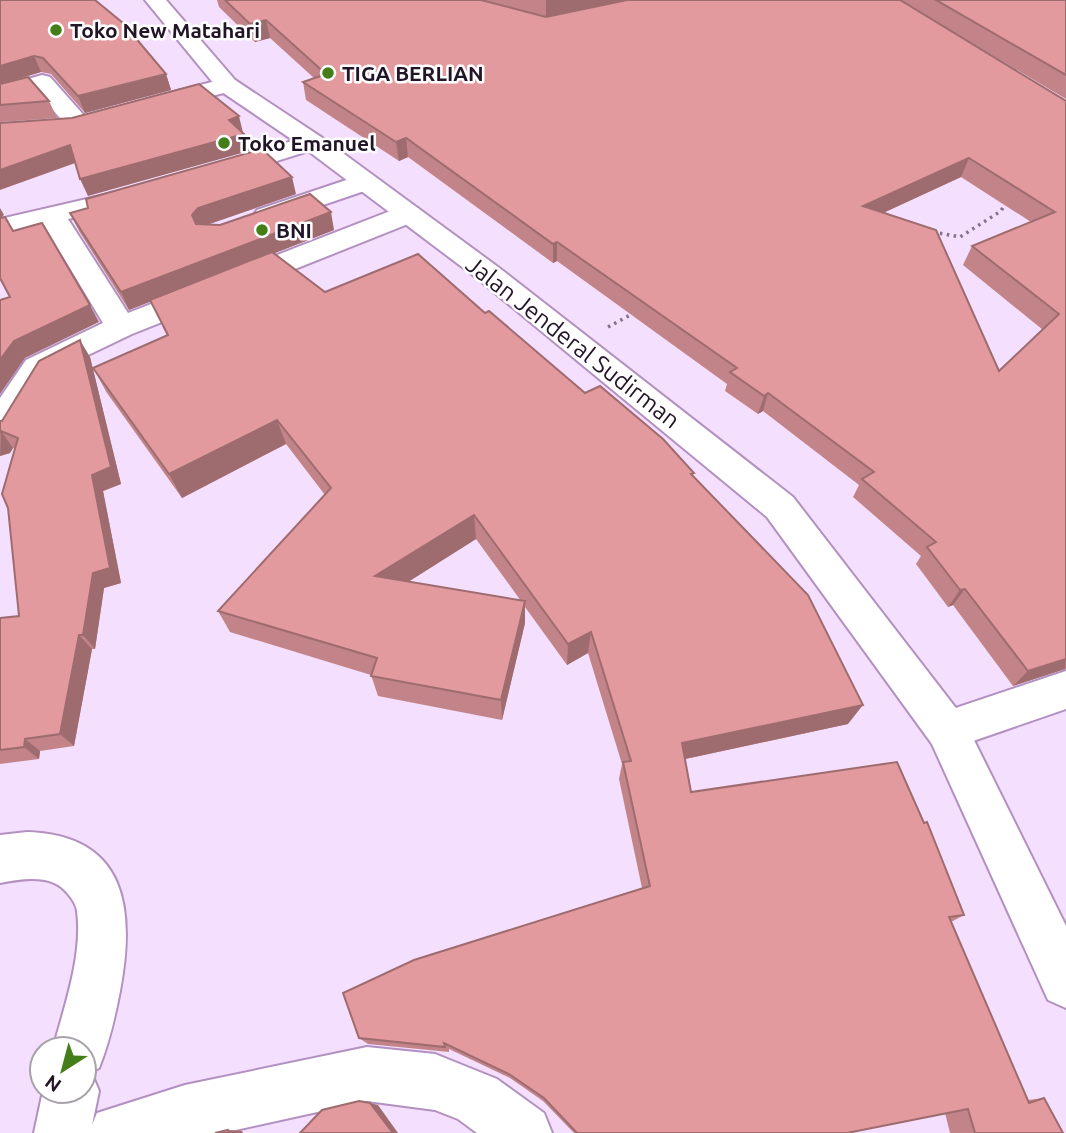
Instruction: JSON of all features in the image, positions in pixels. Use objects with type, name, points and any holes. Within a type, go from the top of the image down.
[{"type":"street","name":"Jalan Jenderal Sudirman","points":[[155,0],[227,85],[312,142],[408,214],[780,507],[947,730],[1066,982]]},
{"type":"street","points":[[0,94],[42,82],[79,125]]},
{"type":"street","points":[[133,110],[227,85]]},
{"type":"street","points":[[54,130],[106,117]]},
{"type":"street","points":[[194,179],[312,142]]},
{"type":"street","points":[[240,226],[364,182]]},
{"type":"street","points":[[0,226],[168,186]]},
{"type":"street","points":[[0,428],[37,368],[121,327],[408,214]]},
{"type":"street","points":[[52,215],[121,327]]},
{"type":"street","points":[[947,730],[1066,690]]},
{"type":"street","points":[[0,859],[25,854],[61,859],[88,879],[102,907],[96,981],[83,1035]]},
{"type":"street","points":[[117,1133],[185,1123],[367,1074],[435,1082],[477,1099],[524,1133]]},
{"type":"street","points":[[62,1133],[68,1105]]},
{"type":"path","points":[[924,230],[960,237],[1001,211],[1007,199]]},
{"type":"path","points":[[576,344],[637,312]]},
{"type":"building","points":[[0,0],[95,0],[123,23],[166,74],[78,96],[43,58],[34,56],[0,66]]},
{"type":"building","points":[[225,0],[481,0],[546,17],[627,0],[900,0],[1066,101],[1066,659],[1028,671],[965,589],[960,590],[927,547],[936,542],[862,479],[874,472],[768,393],[764,396],[730,372],[737,368],[557,242],[553,244],[406,138],[396,142],[303,82],[326,74],[266,20],[250,24]],"holes":[[[969,158],[1055,212],[972,246],[1059,314],[999,371],[936,230],[863,206]]]},
{"type":"building","points":[[936,0],[1066,0],[1066,75]]},
{"type":"building","points":[[28,77],[49,101],[0,105],[0,84]]},
{"type":"building","points":[[199,84],[239,116],[229,120],[244,134],[80,179],[70,145],[0,170],[0,123],[72,118]]},
{"type":"building","points":[[262,149],[292,177],[198,208],[192,215],[196,224],[220,225],[310,194],[331,212],[121,292],[70,213],[88,208],[86,199]]},
{"type":"building","points":[[5,217],[13,231],[42,223],[90,305],[14,341],[0,360],[0,300],[10,297],[0,278],[0,218]]},
{"type":"building","points":[[272,252],[325,292],[418,254],[485,313],[489,311],[585,393],[600,386],[663,439],[694,473],[691,474],[808,595],[863,705],[682,743],[691,792],[897,762],[924,823],[927,822],[964,915],[949,917],[1029,1103],[1044,1098],[1063,1133],[975,1133],[968,1109],[847,1133],[577,1133],[544,1098],[509,1074],[444,1043],[445,1047],[359,1038],[343,993],[414,960],[650,886],[623,762],[631,761],[591,632],[568,644],[474,515],[375,576],[525,601],[501,700],[371,676],[377,658],[218,611],[331,488],[277,420],[169,474],[93,368],[168,335],[150,300]]},
{"type":"building","points":[[80,340],[111,467],[92,475],[110,568],[93,573],[83,635],[79,635],[60,734],[25,739],[24,747],[0,750],[0,618],[19,616],[8,508],[2,494],[18,438],[1,431],[0,433],[0,421],[39,361]]},
{"type":"building","points":[[359,1101],[370,1103],[393,1133],[300,1133],[322,1110]]},
{"type":"place","name":"Toko New Matahari","points":[[56,30]]},
{"type":"place","name":"TIGA BERLIAN","points":[[328,73]]},
{"type":"place","name":"Toko Emanuel","points":[[224,143]]},
{"type":"place","name":"BNI","points":[[262,230]]}]
